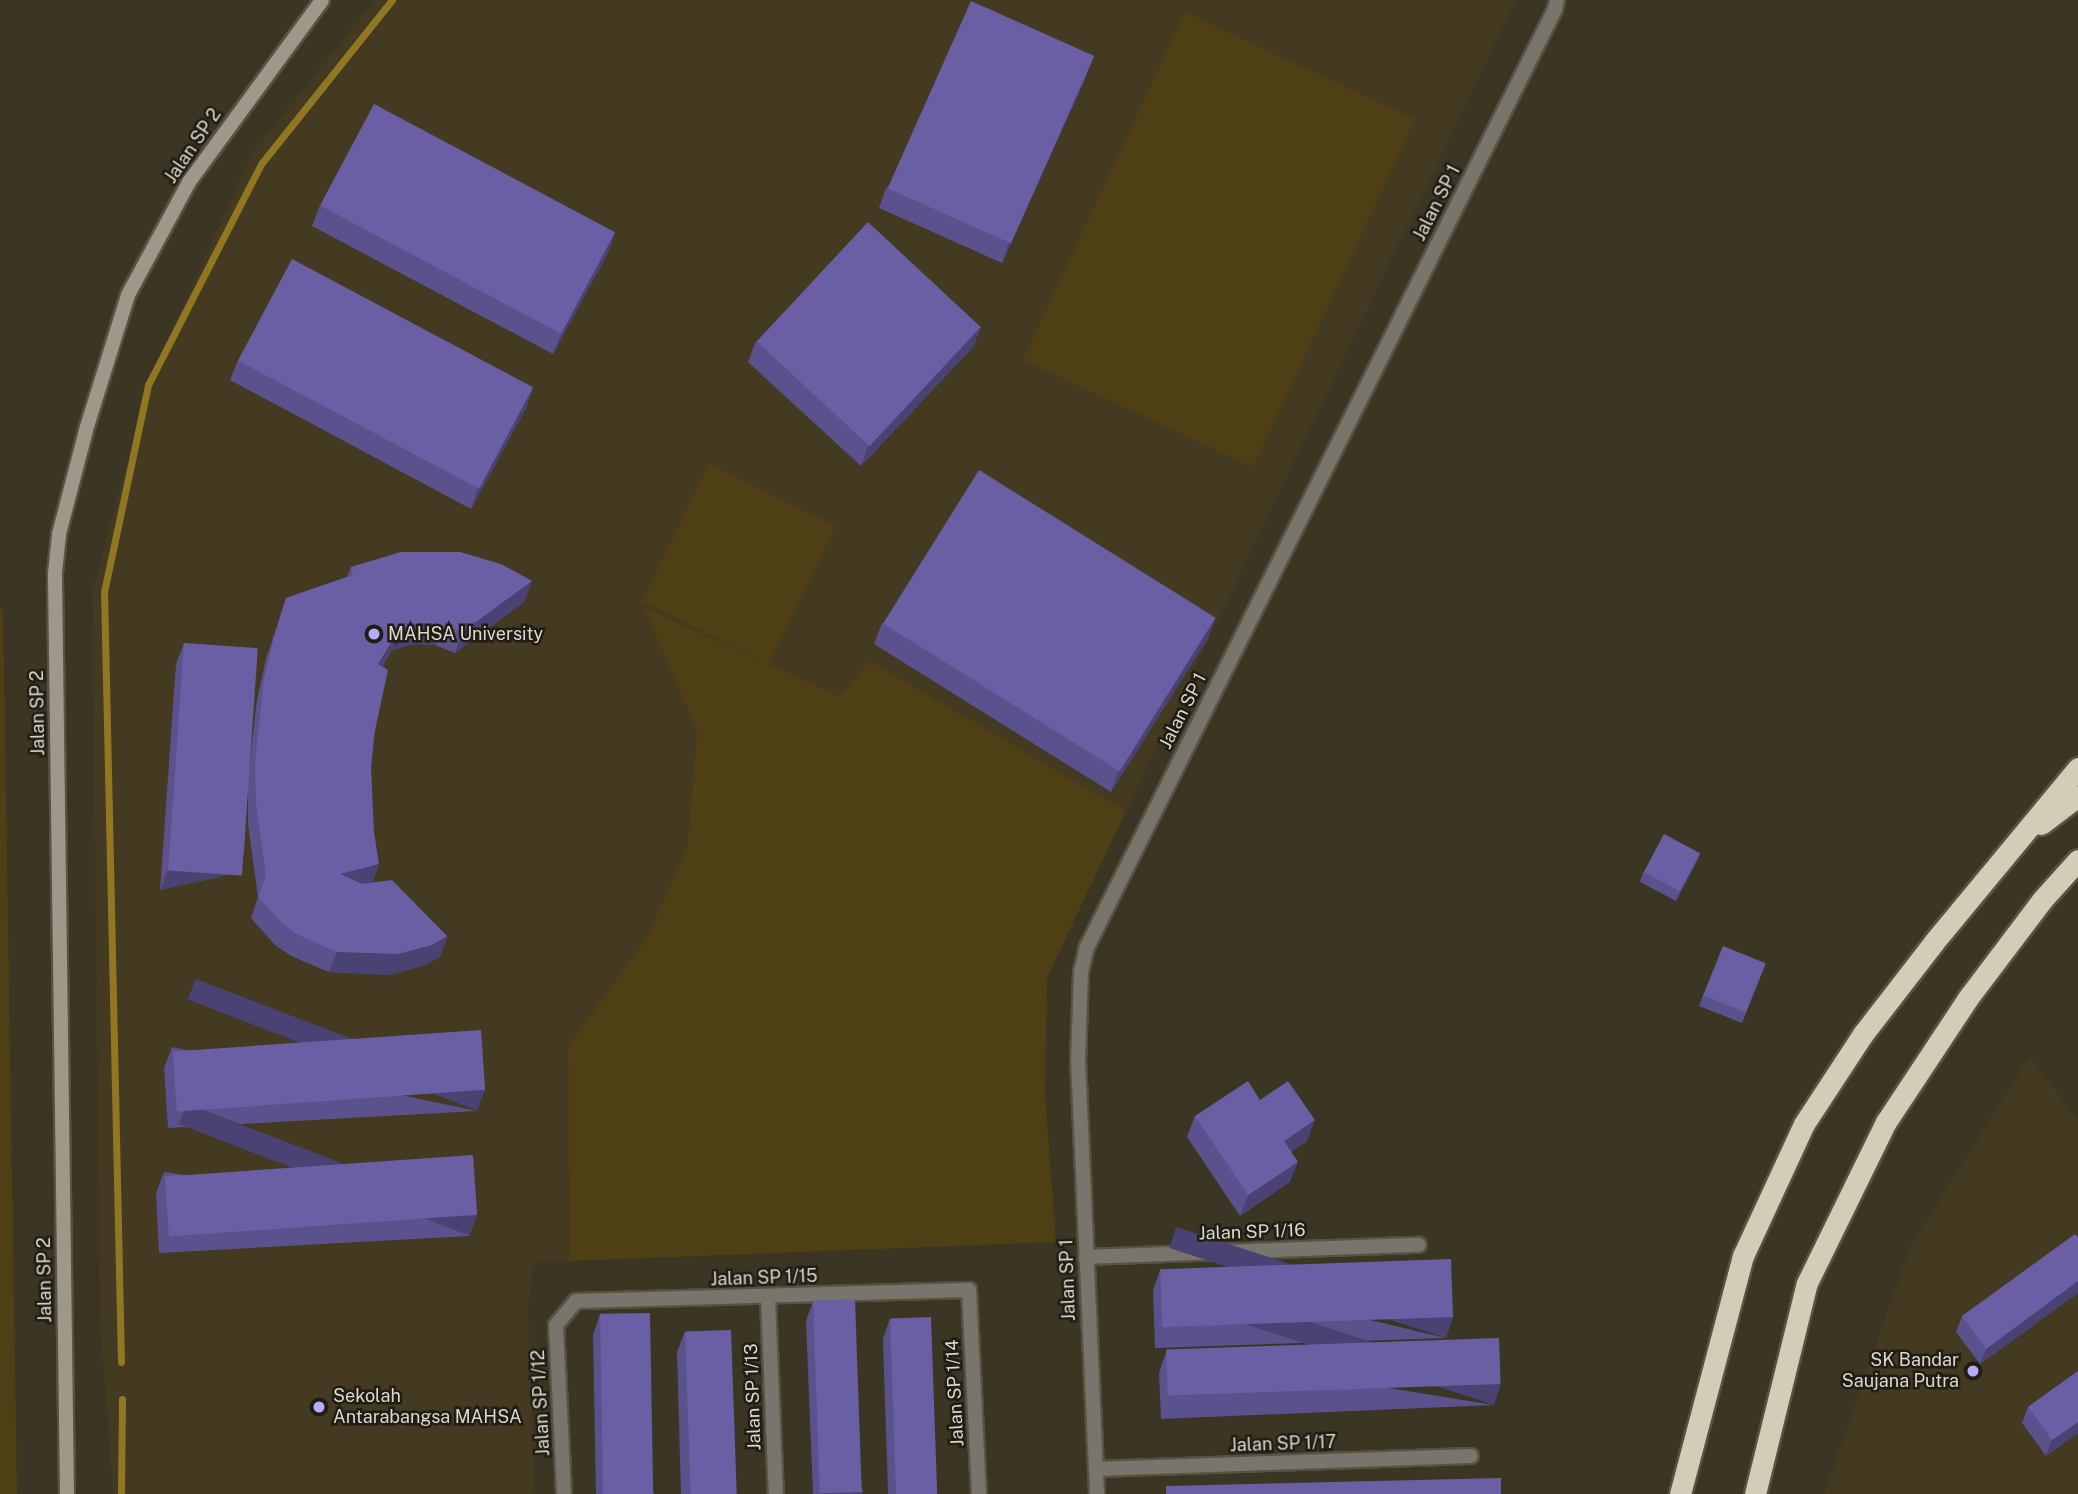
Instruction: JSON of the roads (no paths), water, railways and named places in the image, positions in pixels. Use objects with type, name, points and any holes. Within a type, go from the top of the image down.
[{"type":"highway","points":[[1680,1494],[1743,1255],[1804,1124],[1863,1034],[2078,768]]},
{"type":"highway","points":[[2019,840],[2078,796]]},
{"type":"highway","points":[[1755,1494],[1807,1283],[1886,1122],[1968,998],[2042,900],[2078,860]]},
{"type":"highway","points":[[2042,900],[2078,878]]},
{"type":"street","name":"Jalan SP 2","points":[[67,1494],[55,573],[59,534],[86,430],[128,295],[189,182],[322,0]]},
{"type":"street","name":"Jalan SP 1","points":[[1097,1494],[1078,1011],[1081,972],[1087,947],[1555,9],[1556,0]]},
{"type":"street","name":"Jalan SP 1/16","points":[[1086,1257],[1419,1245]]},
{"type":"street","name":"Jalan SP 1/15","points":[[565,1312],[576,1301],[768,1298],[969,1290]]},
{"type":"street","name":"Jalan SP 1/14","points":[[969,1290],[979,1494]]},
{"type":"street","name":"Jalan SP 1/13","points":[[768,1298],[776,1494]]},
{"type":"street","name":"Jalan SP 1/12","points":[[564,1494],[556,1325],[565,1312]]},
{"type":"street","name":"Jalan SP 1/17","points":[[1096,1469],[1471,1456]]},
{"type":"waterway","points":[[121,1362],[104,592],[148,385],[261,164],[392,0]]},
{"type":"waterway","points":[[121,1494],[122,1399]]},
{"type":"place","name":"MAHSA University","points":[[374,634]]},
{"type":"place","name":"SK Bandar Saujana Putra","points":[[1973,1371]]},
{"type":"place","name":"Sekolah Antarabangsa MAHSA","points":[[319,1407]]}]
